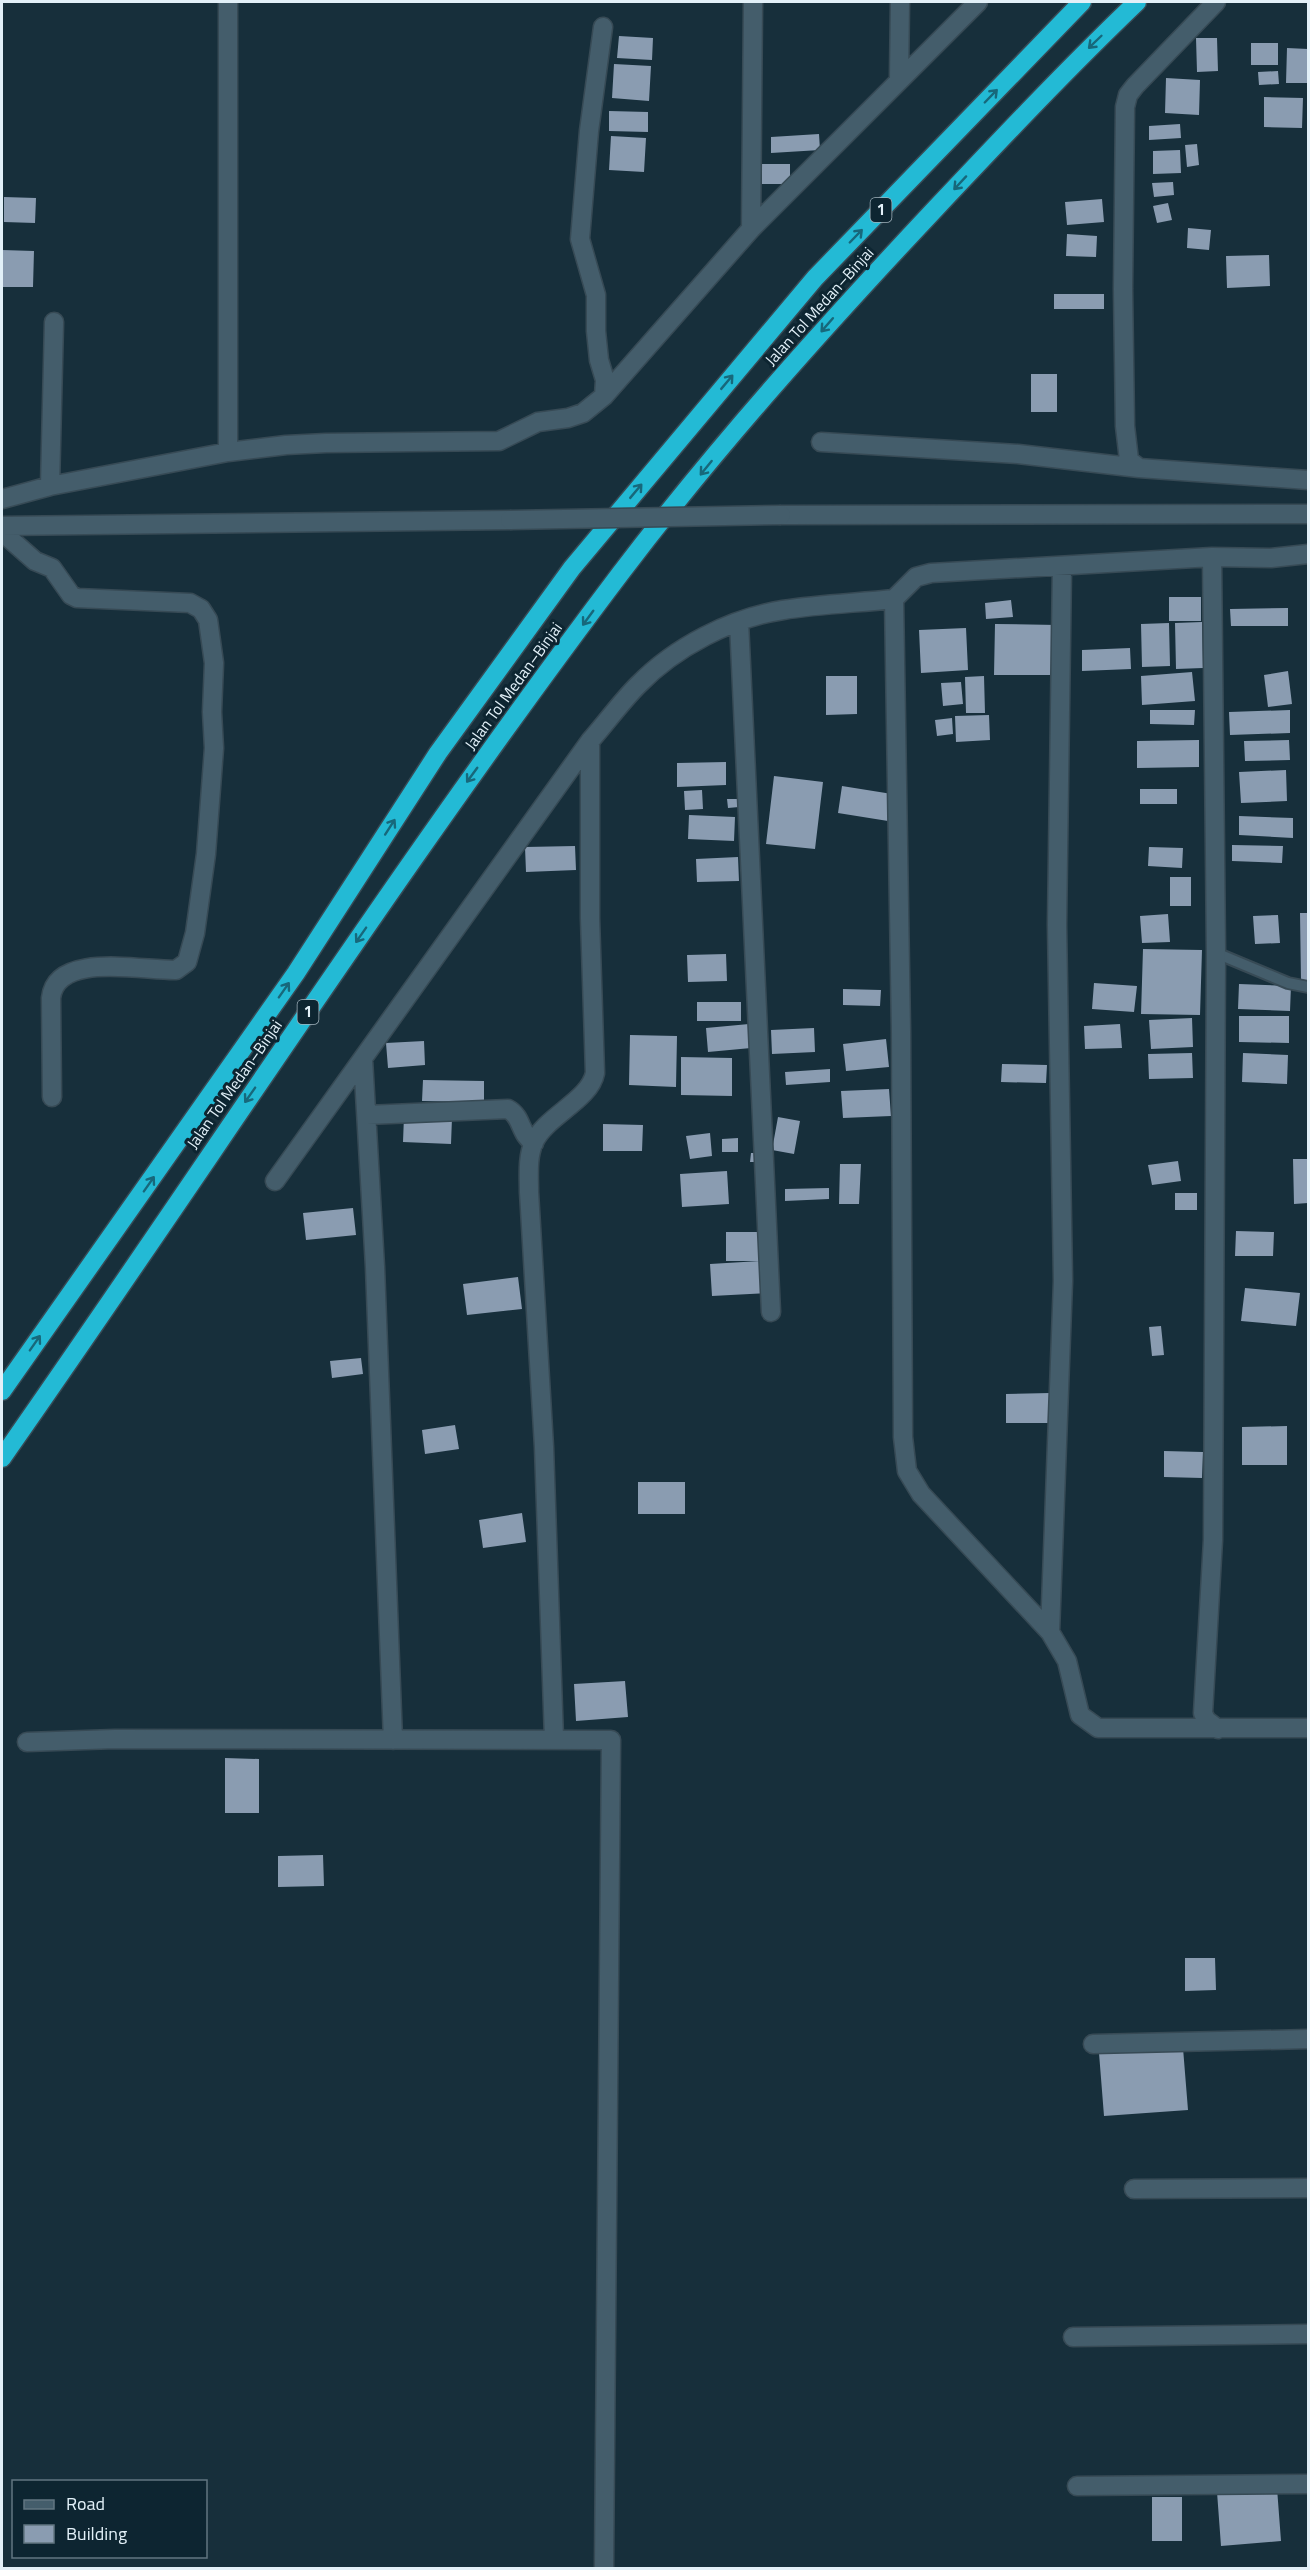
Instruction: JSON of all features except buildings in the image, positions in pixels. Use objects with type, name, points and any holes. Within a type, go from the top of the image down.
[{"type":"highway","name":"Jalan Tol Medan–Binjai","points":[[2,1391],[289,983],[438,753],[572,568],[815,278],[1082,2]]},
{"type":"highway","name":"Jalan Tol Medan–Binjai","points":[[2,1458],[469,779],[622,570],[742,423],[842,308],[1075,62],[1137,2]]},
{"type":"street","points":[[228,2],[228,452]]},
{"type":"street","points":[[751,229],[753,2]]},
{"type":"street","points":[[899,78],[900,2]]},
{"type":"street","points":[[2,499],[50,486],[228,452],[326,442],[499,441],[538,422],[553,418],[568,418],[583,413],[604,396],[751,229],[899,78],[978,2]]},
{"type":"street","points":[[1139,468],[1129,460],[1125,426],[1123,289],[1125,107],[1128,95],[1135,86],[1216,2]]},
{"type":"street","points":[[603,27],[589,131],[580,239],[596,295],[596,331],[599,360],[605,380],[604,396]]},
{"type":"street","points":[[50,486],[54,322]]},
{"type":"street","points":[[821,442],[1018,454],[1139,468],[1308,480]]},
{"type":"street","points":[[2,526],[781,515],[1308,513]]},
{"type":"street","points":[[2,532],[35,561],[52,568],[71,595],[77,598],[190,603],[201,609],[208,620],[214,663],[212,712],[214,748],[206,854],[192,951],[185,966],[176,970],[80,968],[58,979],[52,988],[51,998],[52,1097]]},
{"type":"street","points":[[275,1181],[590,741],[638,685],[664,662],[713,633],[739,622],[782,610],[894,599],[916,577],[923,574],[1212,558],[1270,558],[1308,554]]},
{"type":"street","points":[[1212,558],[1216,953],[1213,1540],[1203,1713],[1206,1720],[1218,1729]]},
{"type":"street","points":[[1050,1632],[1063,1281],[1057,925],[1062,567]]},
{"type":"street","points":[[894,599],[901,1043],[903,1437],[907,1471],[921,1494],[1050,1632],[1067,1661],[1080,1715],[1088,1722],[1098,1728],[1308,1728]]},
{"type":"street","points":[[739,622],[771,1312]]},
{"type":"street","points":[[554,1738],[544,1447],[529,1192],[530,1161],[534,1143],[542,1130],[591,1083],[595,1073],[590,918],[590,741]]},
{"type":"street","points":[[363,1059],[375,1267],[393,1740]]},
{"type":"street","points":[[367,1115],[508,1109],[518,1118],[523,1135],[534,1143]]},
{"type":"street","points":[[27,1742],[115,1739],[554,1738],[611,1740],[604,2568]]},
{"type":"street","points":[[1093,2044],[1308,2039]]},
{"type":"street","points":[[1134,2189],[1308,2188]]},
{"type":"street","points":[[1074,2337],[1308,2334]]},
{"type":"street","points":[[1077,2486],[1308,2484]]},
{"type":"lane","points":[[1216,953],[1288,983],[1308,987]]}]
